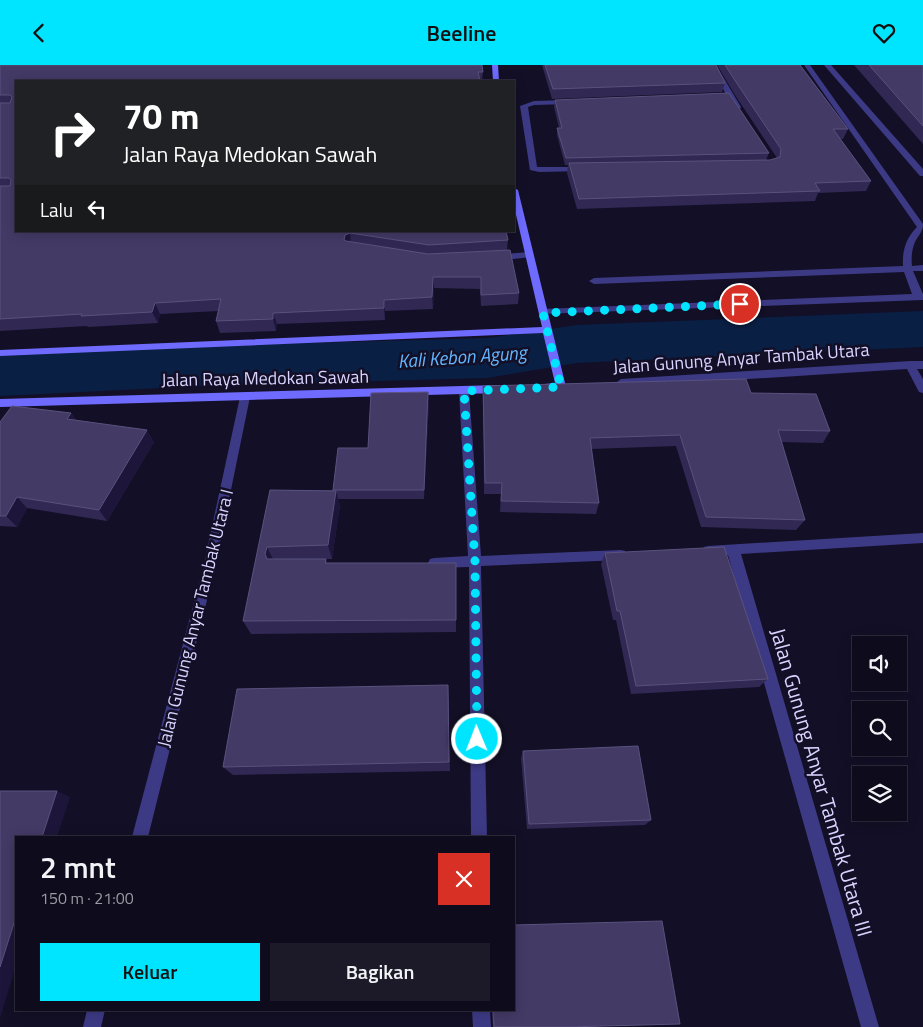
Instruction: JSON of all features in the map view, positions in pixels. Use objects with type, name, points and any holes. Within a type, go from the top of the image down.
[{"type":"street","points":[[495,65],[496,80]]},
{"type":"street","points":[[713,65],[740,112]]},
{"type":"street","points":[[543,313],[920,297],[907,269],[909,246],[913,236],[922,227],[807,65]]},
{"type":"street","points":[[828,65],[923,174]]},
{"type":"street","points":[[720,97],[730,96]]},
{"type":"street","points":[[583,102],[534,103],[524,106],[532,168],[539,170],[588,169]]},
{"type":"street","points":[[515,194],[548,333],[564,383],[542,387]]},
{"type":"street","points":[[481,259],[529,255]]},
{"type":"street","points":[[594,281],[923,268]]},
{"type":"street","name":"Jalan Raya Medokan Sawah","points":[[0,353],[548,333]]},
{"type":"street","points":[[910,365],[923,389]]},
{"type":"street","name":"Jalan Gunung Anyar Tambak Utara","points":[[611,384],[923,365]]},
{"type":"street","name":"Jalan Raya Medokan Sawah","points":[[0,403],[512,389]]},
{"type":"street","points":[[464,391],[475,562],[479,836]]},
{"type":"street","name":"Jalan Gunung Anyar Tambak Utara I","points":[[140,836],[209,569],[245,397]]},
{"type":"street","points":[[693,551],[923,538]]},
{"type":"street","name":"Jalan Gunung Anyar Tambak Utara III","points":[[733,549],[870,1027]]},
{"type":"street","points":[[426,563],[634,554]]},
{"type":"street","points":[[92,1027],[96,1011]]},
{"type":"street","points":[[482,1011],[482,1027]]},
{"type":"building","points":[[0,65],[482,65],[483,72],[478,72],[480,80],[15,80],[15,232],[506,232],[508,240],[429,245],[350,233],[345,235],[344,240],[428,254],[510,250],[519,293],[481,295],[481,277],[433,277],[432,297],[384,300],[384,308],[273,313],[273,319],[216,321],[221,299],[155,303],[152,312],[0,319],[0,186],[10,186],[11,180],[9,178],[0,178],[0,103],[10,103],[12,97],[10,95],[0,95]]},
{"type":"building","points":[[545,65],[716,65],[725,83],[553,89]]},
{"type":"building","points":[[725,65],[800,65],[848,129],[833,129],[871,181],[815,183],[820,191],[579,199],[569,163],[770,160],[780,157],[781,149]]},
{"type":"building","points":[[869,65],[923,65],[923,126]]},
{"type":"building","points":[[729,93],[769,153],[566,158],[557,128],[562,128],[555,100]]},
{"type":"building","points":[[746,379],[751,393],[816,394],[830,431],[778,430],[805,520],[706,517],[680,435],[590,438],[599,503],[501,501],[502,483],[485,483],[483,386]]},
{"type":"building","points":[[428,392],[424,490],[333,490],[338,448],[368,448],[371,393]]},
{"type":"building","points":[[12,406],[71,413],[67,419],[147,430],[99,510],[17,497],[6,516],[0,516],[0,422]]},
{"type":"building","points":[[270,490],[336,491],[328,545],[267,547],[265,554],[267,559],[326,559],[325,563],[456,563],[456,620],[243,621]]},
{"type":"building","points":[[724,547],[768,679],[636,686],[605,553]]},
{"type":"building","points":[[448,685],[449,762],[223,767],[237,689]]},
{"type":"building","points":[[638,746],[651,820],[529,824],[523,751]]},
{"type":"building","points":[[0,791],[57,791],[42,836],[15,836],[15,920],[0,967]]},
{"type":"building","points":[[662,921],[680,1024],[494,1027],[493,1011],[515,1011],[515,925]]},
{"type":"waterway","name":"Kali Kebon Agung","points":[[0,375],[204,366],[487,358],[577,344],[923,329]]},
{"type":"route","points":[[477,739],[475,562],[464,391],[561,387],[543,313],[740,304]]}]
